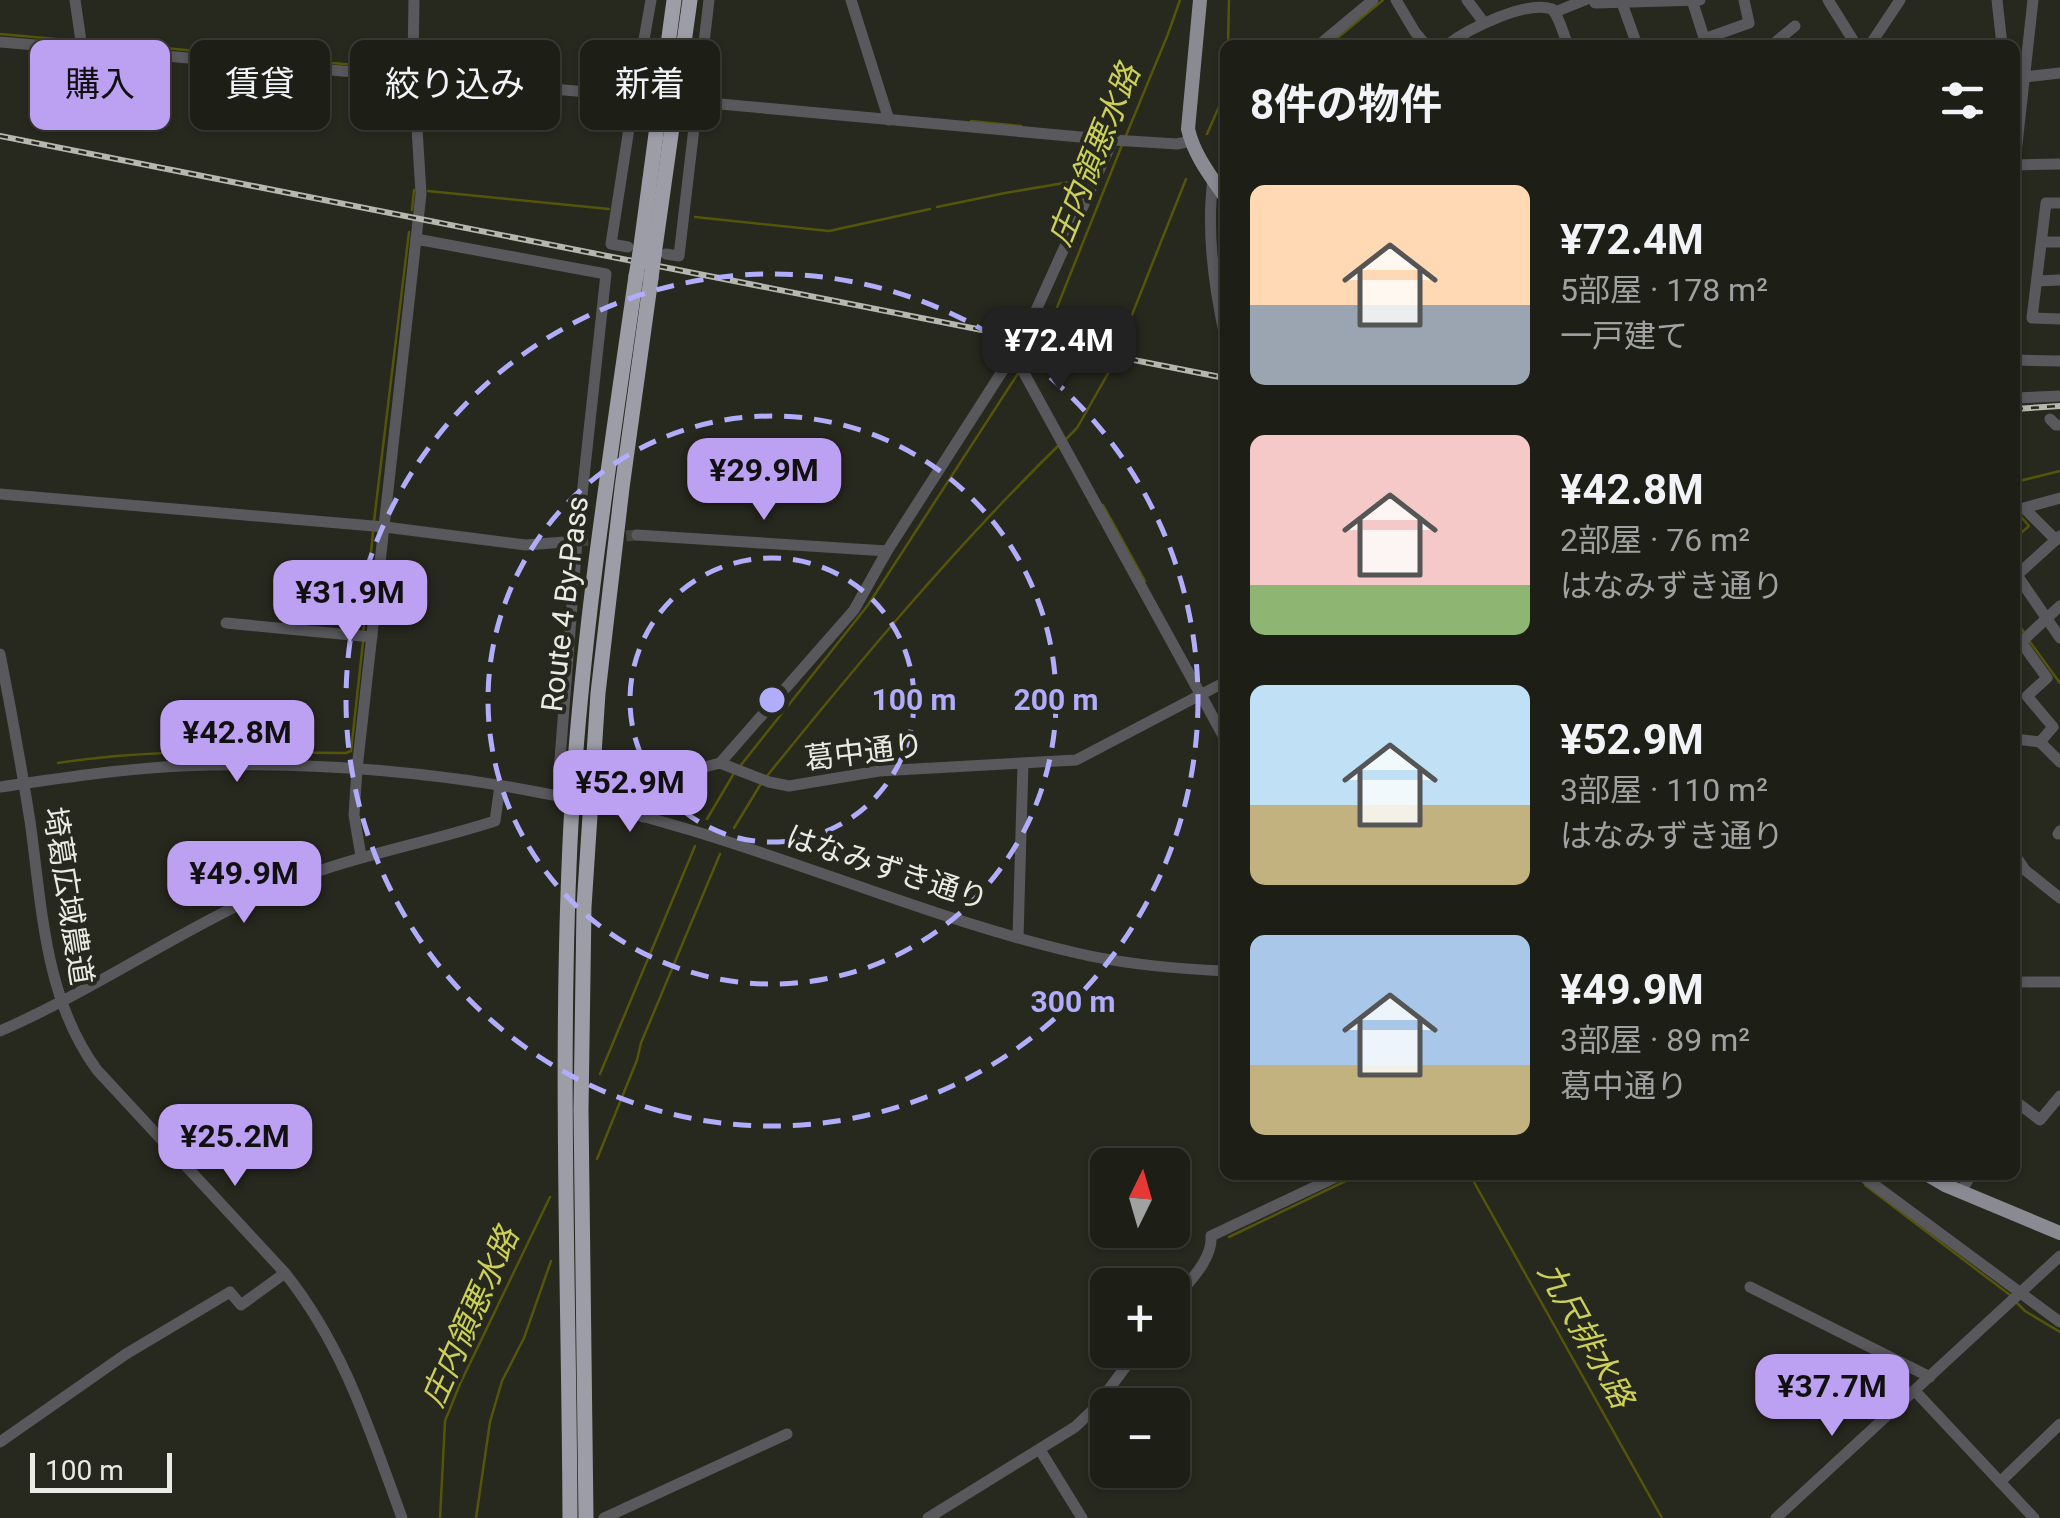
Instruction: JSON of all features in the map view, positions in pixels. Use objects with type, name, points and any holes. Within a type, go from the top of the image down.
[{"type":"highway","name":"Route 4 By-Pass","points":[[586,1518],[581,1036],[590,802],[596,708],[674,0]]},
{"type":"highway","name":"Route 4 By-Pass","points":[[647,252],[690,0]]},
{"type":"highway","name":"Route 4 By-Pass","points":[[570,1518],[566,1013],[572,799],[586,646],[644,277]]},
{"type":"main road","points":[[1200,0],[1188,114],[1191,142],[1220,190]]},
{"type":"main road","points":[[1938,1180],[2060,1232]]},
{"type":"street","points":[[75,0],[81,40]]},
{"type":"street","points":[[414,0],[414,40]]},
{"type":"street","points":[[646,40],[651,0]]},
{"type":"street","points":[[702,40],[709,0]]},
{"type":"street","points":[[851,0],[887,116]]},
{"type":"street","points":[[1325,40],[1373,0]]},
{"type":"street","points":[[1396,0],[1422,40]]},
{"type":"street","points":[[1466,0],[1482,20]]},
{"type":"street","points":[[1454,40],[1508,5],[1530,1],[1550,6],[1585,0]]},
{"type":"street","points":[[1593,0],[1700,0]]},
{"type":"street","points":[[1692,0],[1704,40]]},
{"type":"street","points":[[1710,40],[1749,23],[1744,0]]},
{"type":"street","points":[[1828,0],[1853,40]]},
{"type":"street","points":[[1873,40],[1900,0]]},
{"type":"street","points":[[1997,0],[2001,40]]},
{"type":"street","points":[[2020,72],[2033,0]]},
{"type":"street","points":[[1622,2],[1635,40]]},
{"type":"street","points":[[1550,6],[1566,40]]},
{"type":"street","points":[[1778,40],[1795,26]]},
{"type":"street","points":[[0,42],[30,44]]},
{"type":"street","points":[[170,55],[350,71]]},
{"type":"street","points":[[2020,78],[2060,73]]},
{"type":"street","points":[[720,104],[887,116],[1114,140],[1191,142]]},
{"type":"street","points":[[361,856],[354,815],[357,768],[422,194],[418,130]]},
{"type":"street","points":[[634,130],[612,244],[679,256],[690,130]]},
{"type":"street","points":[[643,817],[655,780],[720,763],[854,610],[887,551],[1016,359],[1114,140]]},
{"type":"street","points":[[2020,164],[2060,164]]},
{"type":"street","points":[[1213,180],[1212,240],[1220,300]]},
{"type":"street","points":[[2060,203],[2046,203],[2032,318],[2060,319]]},
{"type":"street","points":[[416,239],[606,274],[576,542],[559,772],[572,799]]},
{"type":"street","points":[[2042,242],[2060,242]]},
{"type":"street","points":[[2037,281],[2060,280]]},
{"type":"street","points":[[1016,359],[1220,730]]},
{"type":"street","points":[[2020,360],[2060,361]]},
{"type":"street","points":[[2020,398],[2060,396]]},
{"type":"street","points":[[0,494],[385,527],[526,545],[576,542]]},
{"type":"street","points":[[2020,503],[2060,498]]},
{"type":"street","points":[[2020,503],[2058,538],[2020,572]]},
{"type":"street","points":[[638,535],[887,551]]},
{"type":"street","points":[[2020,580],[2060,638]]},
{"type":"street","points":[[2020,643],[2060,606]]},
{"type":"street","points":[[226,623],[372,637]]},
{"type":"street","points":[[2020,647],[2047,678],[2027,696],[2053,727],[2040,742]]},
{"type":"street","name":"埼葛広域農道","points":[[0,654],[51,964],[60,1001],[78,1041],[97,1070],[304,1298],[342,1363],[402,1518]]},
{"type":"street","name":"葛中通り","points":[[720,763],[789,786],[880,770],[1076,760],[1220,685]]},
{"type":"street","points":[[2020,740],[2040,742],[2060,762]]},
{"type":"street","points":[[1018,937],[1023,764]]},
{"type":"street","name":"はなみずき通り","points":[[0,787],[206,765],[357,768],[500,786],[590,802],[714,837],[1018,937],[1094,956],[1220,972]]},
{"type":"street","points":[[0,1031],[258,895],[316,870],[491,823],[497,817],[500,786]]},
{"type":"street","points":[[2020,862],[2060,898]]},
{"type":"street","points":[[2020,982],[2060,982]]},
{"type":"street","points":[[2020,1105],[2040,1120],[2060,1096]]},
{"type":"street","points":[[1190,1280],[1208,1256],[1211,1236],[1329,1180]]},
{"type":"street","points":[[1867,1180],[2017,1296],[2060,1322]]},
{"type":"street","points":[[1961,1191],[1968,1180]]},
{"type":"street","points":[[1776,1518],[2060,1256]]},
{"type":"street","points":[[0,1442],[126,1354],[230,1292],[241,1305],[284,1273]]},
{"type":"street","points":[[1750,1287],[1930,1377]]},
{"type":"street","points":[[928,1518],[1084,1420],[1124,1368]]},
{"type":"street","points":[[1915,1391],[2034,1518]]},
{"type":"street","points":[[2000,1482],[2060,1424]]},
{"type":"street","points":[[604,1518],[788,1434]]},
{"type":"street","points":[[1040,1450],[1082,1518]]},
{"type":"waterway","name":"庄内領悪水路","points":[[1125,138],[1180,0]]},
{"type":"waterway","points":[[1228,40],[1229,0]]},
{"type":"waterway","points":[[1335,40],[1383,0]]},
{"type":"waterway","points":[[0,34],[67,40]]},
{"type":"waterway","points":[[170,48],[350,65]]},
{"type":"waterway","points":[[1207,134],[1220,104]]},
{"type":"waterway","points":[[971,121],[1021,126]]},
{"type":"waterway","name":"庄内領悪水路","points":[[1024,366],[1048,330],[1122,145]]},
{"type":"waterway","points":[[1065,440],[1077,428],[1110,370],[1186,179]]},
{"type":"waterway","points":[[937,207],[1070,182],[1078,186]]},
{"type":"waterway","points":[[412,210],[414,190]]},
{"type":"waterway","points":[[428,191],[609,209]]},
{"type":"waterway","points":[[695,217],[829,231],[930,209]]},
{"type":"waterway","points":[[374,521],[409,232]]},
{"type":"waterway","name":"庄内領悪水路","points":[[741,765],[868,605],[1019,372]]},
{"type":"waterway","points":[[767,776],[909,606],[1059,445]]},
{"type":"waterway","points":[[2020,481],[2060,471]]},
{"type":"waterway","name":"九尺排水路","points":[[1103,505],[1145,581]]},
{"type":"waterway","points":[[2020,516],[2029,526],[2020,534]]},
{"type":"waterway","points":[[363,634],[373,532]]},
{"type":"waterway","points":[[2020,626],[2025,634]]},
{"type":"waterway","points":[[58,763],[166,753],[346,753],[351,751],[363,642]]},
{"type":"waterway","points":[[2030,642],[2060,683]]},
{"type":"waterway","name":"庄内領悪水路","points":[[707,819],[733,775]]},
{"type":"waterway","points":[[734,828],[762,782]]},
{"type":"waterway","name":"庄内領悪水路","points":[[600,1074],[695,846]]},
{"type":"waterway","points":[[597,1159],[720,854]]},
{"type":"waterway","points":[[1229,1237],[1348,1180]]},
{"type":"waterway","name":"九尺排水路","points":[[1473,1180],[1662,1518]]},
{"type":"waterway","points":[[1865,1185],[2010,1295]]},
{"type":"waterway","name":"庄内領悪水路","points":[[440,1518],[445,1421],[550,1197]]},
{"type":"waterway","points":[[476,1518],[490,1422],[502,1381],[524,1338],[551,1261]]},
{"type":"waterway","points":[[2015,1301],[2060,1332]]},
{"type":"tunnel","points":[[577,541],[637,535]]},
{"type":"railway","points":[[0,136],[1220,377]]},
{"type":"railway","points":[[2020,409],[2060,406]]}]
